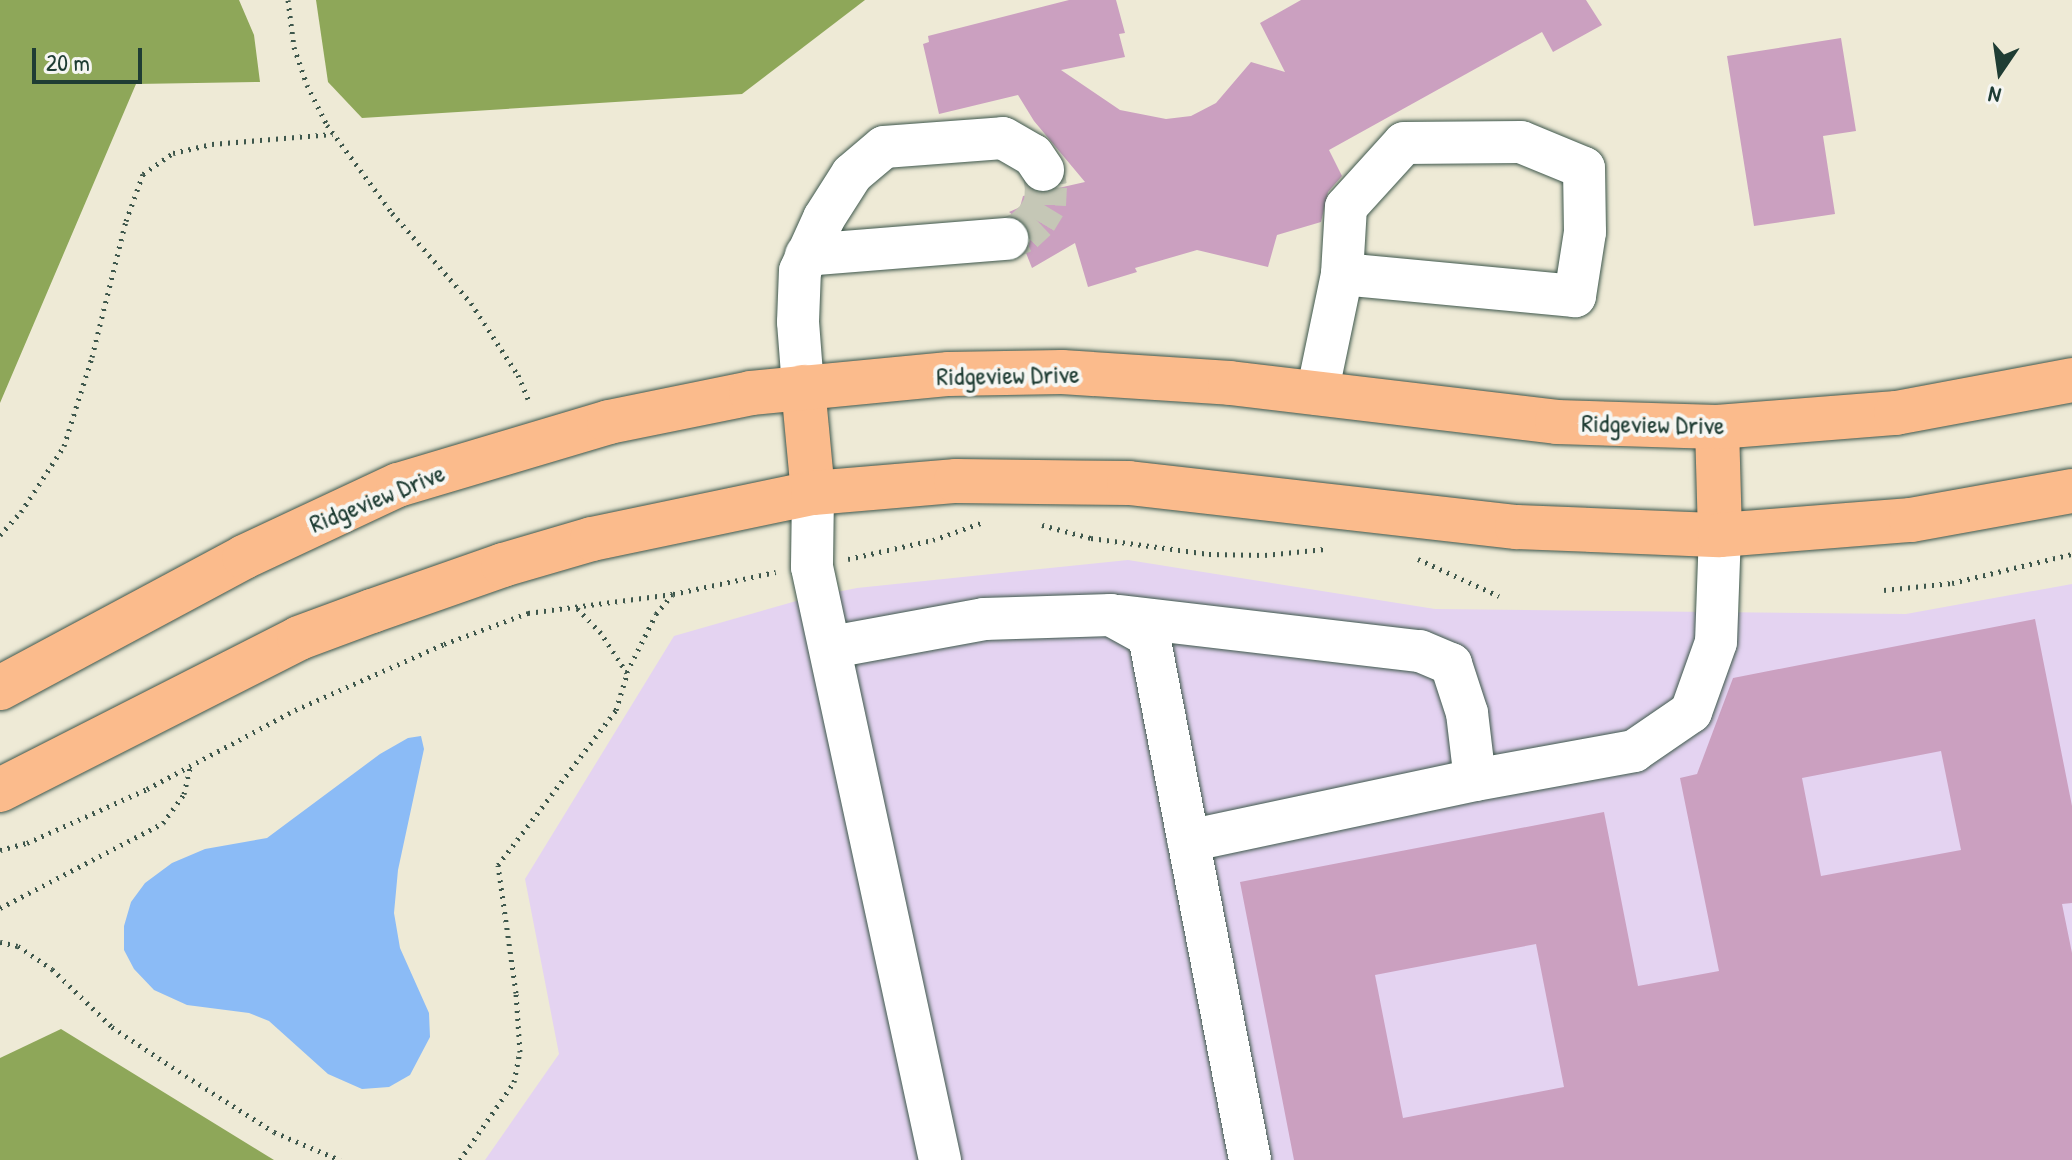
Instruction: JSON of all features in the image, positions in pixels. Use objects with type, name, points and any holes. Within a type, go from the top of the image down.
[{"type":"main road","name":"Ridgeview Drive","points":[[0,688],[244,557],[398,485],[609,422],[701,401],[803,387],[949,374],[1062,372],[1230,383],[1557,422],[1717,427],[1896,413],[2072,380]]},
{"type":"main road","points":[[803,387],[813,493]]},
{"type":"main road","points":[[1717,427],[1720,535]]},
{"type":"main road","points":[[0,790],[299,638],[372,611],[503,565],[592,539],[813,493],[956,481],[1129,483],[1505,526],[1720,535],[1911,520],[2072,491]]},
{"type":"lane","points":[[803,387],[797,291],[806,255],[852,174],[884,147],[1003,138],[1033,155],[1043,170]]},
{"type":"lane","points":[[1317,394],[1342,274],[1346,207],[1404,143],[1521,142],[1584,168],[1585,232],[1575,296],[1342,274]]},
{"type":"lane","points":[[806,255],[1007,239]]},
{"type":"lane","points":[[813,493],[812,567],[832,647],[940,1160]]},
{"type":"lane","points":[[1188,841],[1475,780],[1634,751],[1691,712],[1716,642],[1720,535]]},
{"type":"lane","points":[[832,647],[984,619],[1111,615],[1420,651],[1451,664],[1467,713],[1475,780]]},
{"type":"lane","points":[[1111,615],[1149,636],[1250,1160]]},
{"type":"path","points":[[288,0],[294,47],[304,78],[333,134],[392,213],[471,303],[518,375],[528,399]]},
{"type":"path","points":[[0,535],[21,512],[64,446],[92,357],[126,221],[143,174],[173,153],[199,147],[333,134]]},
{"type":"path","points":[[0,850],[92,815],[295,710],[444,644],[528,613],[673,594],[812,567],[933,540],[988,520]]},
{"type":"path","points":[[1028,523],[1091,538],[1209,554],[1265,555],[1333,548]]},
{"type":"path","points":[[1404,553],[1499,596]]},
{"type":"path","points":[[1884,590],[1952,583],[2072,554]]},
{"type":"path","points":[[460,1160],[514,1082],[520,1052],[516,993],[498,865],[616,710],[627,673],[656,614],[673,594]]},
{"type":"path","points":[[574,605],[601,633],[627,673]]},
{"type":"path","points":[[0,908],[163,823],[184,794],[191,764]]},
{"type":"path","points":[[0,942],[18,946],[52,969],[112,1027],[274,1132],[340,1160]]},
{"type":"shaded area","points":[[1128,560],[1435,609],[1906,614],[2072,584],[2072,1160],[485,1160],[559,1054],[525,879],[674,636],[807,598],[857,588]]},
{"type":"green space","points":[[0,0],[239,0],[254,35],[260,82],[136,84],[0,403]]},
{"type":"green space","points":[[316,0],[865,0],[742,94],[362,118],[328,82]]},
{"type":"green space","points":[[61,1029],[274,1160],[0,1160],[0,1058]]},
{"type":"water","points":[[421,736],[424,749],[398,870],[394,913],[400,948],[429,1013],[430,1037],[410,1075],[389,1087],[362,1089],[328,1074],[269,1021],[249,1013],[187,1005],[154,990],[134,969],[124,950],[124,926],[131,902],[145,883],[172,863],[205,849],[267,838],[380,754],[408,738]]},
{"type":"building","points":[[1069,0],[1116,0],[1125,33],[1119,34],[1125,57],[1061,70],[1120,110],[1166,119],[1191,116],[1216,103],[1251,62],[1285,72],[1260,23],[1301,0],[1586,0],[1602,25],[1553,52],[1542,32],[1329,150],[1342,176],[1328,192],[1321,222],[1277,235],[1268,267],[1197,250],[1135,268],[1137,272],[1088,287],[1075,243],[1032,268],[1026,253],[1031,238],[1027,226],[1009,212],[1020,207],[1023,196],[1085,182],[1034,121],[1018,95],[939,114],[923,44],[929,42],[928,36]]},
{"type":"building","points":[[1841,38],[1856,131],[1823,136],[1835,214],[1754,226],[1727,56]]},
{"type":"building","points":[[2035,619],[2072,806],[2072,903],[2062,904],[2072,953],[2072,1160],[1294,1160],[1240,882],[1604,812],[1638,986],[1719,971],[1680,778],[1697,774],[1733,678]],"holes":[[[1941,751],[1961,850],[1821,876],[1802,778]],[[1536,944],[1564,1087],[1403,1118],[1375,975]]]},
{"type":"tunnel","points":[[1007,239],[1023,232],[1036,220],[1045,205],[1043,170]]}]
